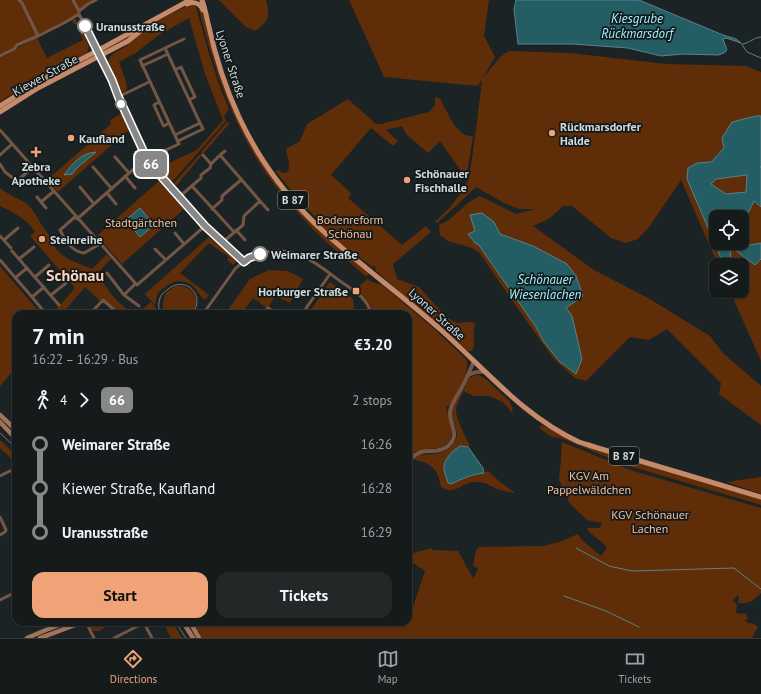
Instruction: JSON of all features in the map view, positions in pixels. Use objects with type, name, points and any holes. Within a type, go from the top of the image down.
[{"type":"main road","name":"B 87","points":[[180,6],[190,0]]},
{"type":"main road","name":"Lyoner Straße","points":[[202,0],[226,85],[239,117],[254,146],[284,190],[309,218],[350,255],[442,331],[524,408],[546,424],[580,442],[761,497]]},
{"type":"main road","name":"Lyoner Straße","points":[[180,6],[190,3],[198,4],[202,7],[208,22]]},
{"type":"main road","name":"Kiewer Straße","points":[[0,112],[38,88],[180,6]]},
{"type":"main road","name":"Kiewer Straße","points":[[0,106],[41,80],[99,54]]},
{"type":"main road","points":[[0,415],[12,426]]},
{"type":"main road","points":[[0,422],[12,434]]},
{"type":"main road","points":[[28,638],[56,626]]},
{"type":"main road","points":[[40,638],[74,626]]},
{"type":"main road","points":[[186,626],[193,638]]},
{"type":"main road","points":[[192,626],[200,638]]},
{"type":"street","points":[[18,0],[22,3],[38,36]]},
{"type":"street","points":[[73,0],[112,80],[147,159],[205,226],[244,262]]},
{"type":"street","points":[[0,56],[14,49],[17,45],[64,23],[79,13],[88,4],[96,0]]},
{"type":"street","points":[[178,141],[140,60],[184,39]]},
{"type":"street","points":[[100,244],[84,253],[78,252],[65,240],[60,230],[77,218],[147,159],[179,144],[178,141],[203,129],[165,48]]},
{"type":"street","points":[[142,66],[168,54]]},
{"type":"street","points":[[175,70],[181,67],[195,96],[189,100]]},
{"type":"street","points":[[118,96],[150,82]]},
{"type":"street","points":[[182,85],[188,82]]},
{"type":"street","points":[[159,102],[154,105],[163,125],[164,126],[169,123]]},
{"type":"street","points":[[160,118],[166,116]]},
{"type":"street","points":[[175,135],[200,123]]},
{"type":"street","points":[[191,128],[194,133]]},
{"type":"street","points":[[0,130],[136,285]]},
{"type":"street","points":[[0,155],[12,144]]},
{"type":"street","points":[[179,197],[201,178],[201,175],[210,168],[211,164],[226,151]]},
{"type":"street","points":[[203,155],[211,164]]},
{"type":"street","points":[[220,156],[268,210]]},
{"type":"street","points":[[115,157],[129,173]]},
{"type":"street","points":[[0,164],[5,172],[17,181],[33,167]]},
{"type":"street","points":[[93,167],[112,189]]},
{"type":"street","points":[[125,176],[135,188]]},
{"type":"street","points":[[212,209],[222,200],[222,196],[241,180]]},
{"type":"street","points":[[192,186],[212,209],[245,240]]},
{"type":"street","points":[[80,187],[94,204]]},
{"type":"street","points":[[41,202],[54,191]]},
{"type":"street","points":[[106,193],[116,204]]},
{"type":"street","points":[[37,197],[46,208]]},
{"type":"street","points":[[222,242],[243,224],[244,216],[260,201]]},
{"type":"street","points":[[124,294],[205,226]]},
{"type":"street","points":[[4,240],[18,228]]},
{"type":"street","points":[[175,233],[184,244]]},
{"type":"street","points":[[0,236],[59,305]]},
{"type":"street","points":[[19,260],[34,247]]},
{"type":"street","points":[[156,249],[166,260]]},
{"type":"street","points":[[206,310],[236,269],[249,258],[273,251],[284,251],[305,257],[362,297],[367,302],[370,310]]},
{"type":"street","points":[[0,261],[43,310]]},
{"type":"street","points":[[35,277],[49,265]]},
{"type":"street","points":[[15,278],[27,268]]},
{"type":"street","points":[[107,273],[124,294],[139,306]]},
{"type":"street","points":[[305,310],[330,274]]},
{"type":"street","points":[[51,295],[66,282]]},
{"type":"street","points":[[32,297],[44,287]]},
{"type":"street","points":[[94,310],[103,300],[114,310]]},
{"type":"street","points":[[412,457],[421,452],[441,450],[447,447],[453,440],[454,431],[450,413],[451,406],[463,386],[474,361]]},
{"type":"street","points":[[467,376],[474,372],[485,372]]},
{"type":"street","points":[[0,476],[12,470]]},
{"type":"street","points":[[0,517],[6,530],[0,535]]},
{"type":"street","points":[[0,600],[12,594]]},
{"type":"street","points":[[87,626],[94,638]]},
{"type":"street","points":[[114,638],[138,626]]},
{"type":"street","points":[[146,626],[152,638]]},
{"type":"green space","points":[[0,0],[95,0],[79,11],[79,14],[17,45],[15,49],[37,38],[47,58],[83,40],[76,24],[74,24],[72,20],[75,18],[89,46],[87,53],[0,102],[0,58],[10,53],[9,52],[0,56]]},
{"type":"green space","points":[[219,0],[266,0],[268,15],[266,21],[255,31],[246,27]]},
{"type":"green space","points":[[349,0],[489,0],[484,36],[495,57],[483,78],[500,57],[509,51],[570,53],[666,64],[746,66],[761,72],[761,116],[732,122],[722,138],[724,148],[710,162],[697,163],[687,179],[709,230],[709,244],[681,180],[649,227],[638,239],[626,243],[611,238],[572,206],[563,206],[550,218],[533,226],[594,270],[648,298],[710,336],[723,353],[761,386],[761,425],[719,394],[721,383],[667,329],[649,340],[630,337],[586,381],[575,378],[553,358],[479,252],[472,248],[448,241],[440,235],[439,225],[449,220],[469,202],[480,196],[516,214],[536,209],[519,209],[504,203],[476,187],[437,223],[435,222],[450,207],[461,193],[469,179],[482,80],[477,86],[384,77]],"holes":[[[494,222],[500,234],[533,246],[567,264],[576,276],[583,296],[566,308],[576,373],[560,362],[544,342],[536,327],[478,244],[468,234]]]},
{"type":"green space","points":[[188,5],[195,5],[196,7],[209,54],[229,109],[224,116],[226,121],[171,182],[158,168],[197,150],[223,120],[205,74],[189,18],[159,35],[136,53],[119,62],[126,81],[127,90],[120,94],[108,61],[113,54],[126,46],[144,30]]},
{"type":"green space","points":[[198,6],[202,11],[212,49],[235,112],[292,201],[370,273],[367,276],[365,276],[313,229],[270,179],[258,161],[247,143],[222,86]]},
{"type":"green space","name":"Bodenreform Schönau","points":[[437,97],[440,99],[454,125],[463,134],[473,137],[466,178],[440,141],[428,153],[406,134],[402,126],[386,130],[398,141],[393,146],[371,128],[331,175],[350,192],[351,194],[348,198],[402,245],[426,226],[431,232],[393,264],[397,279],[419,287],[446,317],[457,323],[475,323],[474,347],[472,351],[468,351],[376,271],[375,266],[372,267],[352,251],[348,250],[321,227],[323,225],[275,171],[279,170],[282,173],[288,172],[289,163],[286,149],[300,141],[307,124],[348,99],[376,124],[381,124],[429,112],[435,105],[435,98]]},
{"type":"green space","points":[[122,113],[130,129],[58,192],[47,180],[111,124],[110,120]]},
{"type":"green space","points":[[228,121],[229,124],[203,154],[201,152]]},
{"type":"green space","points":[[200,154],[202,155],[176,186],[174,183]]},
{"type":"green space","points":[[747,175],[746,192],[726,194],[711,184],[716,179]]},
{"type":"green space","name":"Stadtgärtchen","points":[[160,180],[185,208],[122,264],[97,236]]},
{"type":"green space","points":[[0,188],[6,193],[27,204],[34,212],[55,247],[66,258],[92,269],[107,254],[111,259],[97,274],[109,291],[128,310],[116,310],[103,298],[100,301],[85,287],[65,310],[56,310],[75,288],[30,236],[35,232],[32,227],[19,216],[0,206]]},
{"type":"green space","points":[[754,201],[761,207],[761,243],[749,245],[749,210]]},
{"type":"green space","points":[[209,237],[237,261],[233,265],[227,260],[229,257],[209,243],[180,273],[209,295],[205,300],[189,283],[178,281],[169,284],[161,290],[157,295],[155,305],[145,294]]},
{"type":"green space","points":[[711,250],[718,250],[721,258],[715,258]]},
{"type":"green space","points":[[731,250],[736,250],[746,258],[730,258]]},
{"type":"green space","points":[[761,259],[761,361],[733,298],[749,298],[749,260],[755,265]]},
{"type":"green space","points":[[0,266],[38,310],[12,310],[12,372],[0,386]]},
{"type":"green space","points":[[269,270],[288,271],[303,279],[290,303],[275,296],[268,308],[272,310],[266,310],[267,308],[253,298],[244,310],[228,310],[250,279]]},
{"type":"green space","points":[[367,279],[382,285],[412,310],[372,310],[367,300],[356,290]]},
{"type":"green space","points":[[330,282],[353,299],[354,308],[353,310],[311,310]]},
{"type":"green space","points":[[183,286],[192,291],[196,299],[193,310],[163,310],[164,297],[172,288]]},
{"type":"green space","points":[[151,302],[156,310],[144,310],[143,309]]},
{"type":"green space","points":[[412,310],[467,360],[465,377],[450,405],[446,407],[452,431],[450,441],[442,447],[416,451],[412,454]]},
{"type":"green space","points":[[475,375],[479,375],[487,380],[510,402],[513,411],[512,413],[503,402],[489,396],[473,396],[464,391],[457,404],[456,413],[461,428],[470,446],[460,446],[443,467],[448,483],[451,484],[469,476],[488,471],[517,494],[503,491],[485,483],[478,482],[469,483],[454,490],[446,489],[441,487],[436,471],[430,465],[413,459],[420,455],[434,454],[444,451],[455,442],[457,432],[452,412],[455,402],[465,387],[468,379]]},
{"type":"green space","points":[[542,425],[570,440],[615,456],[761,499],[761,505],[626,465],[561,438],[552,437],[539,428]]},
{"type":"green space","points":[[0,440],[12,451],[12,459],[0,448]]},
{"type":"green space","points":[[562,442],[633,471],[761,508],[761,593],[753,600],[746,603],[738,603],[738,595],[733,600],[737,605],[736,613],[746,614],[748,619],[745,620],[748,623],[752,623],[758,627],[752,638],[201,638],[196,628],[196,626],[412,626],[412,607],[425,571],[412,562],[412,556],[413,553],[432,548],[432,550],[458,551],[473,578],[478,568],[473,566],[476,550],[479,547],[544,546],[562,541],[578,534],[581,539],[601,556],[607,547],[587,530],[588,528],[600,528],[602,523],[587,520],[571,505],[564,493],[559,479]]},
{"type":"green space","points":[[761,477],[761,494],[726,482]]},
{"type":"green space","points":[[108,626],[99,631],[91,629],[91,627]]},
{"type":"green space","points":[[162,626],[174,626],[182,638],[171,638],[166,628]]},
{"type":"water","name":"Kiesgrube Rückmarsdorf","points":[[516,0],[639,0],[736,39],[741,43],[726,38],[723,39],[727,50],[718,55],[683,54],[661,56],[628,48],[573,44],[518,44],[514,9]]},
{"type":"water","points":[[761,116],[761,207],[754,201],[749,211],[709,210],[709,230],[687,179],[688,168],[697,163],[711,162],[724,148],[722,138],[732,122]],"holes":[[[747,175],[746,192],[726,194],[711,184],[716,179]]]},
{"type":"water","points":[[96,152],[72,174],[64,175],[74,163],[86,154]]},
{"type":"water","points":[[140,208],[154,225],[140,237],[126,220]]},
{"type":"water","name":"Schönauer Wiesenlachen","points":[[482,213],[494,222],[500,234],[533,246],[567,264],[576,276],[583,296],[566,308],[572,316],[582,359],[576,374],[560,362],[544,342],[536,327],[478,244],[476,244],[468,234],[475,231],[470,215]]},
{"type":"water","points":[[761,243],[761,259],[755,265],[749,260],[749,258],[746,258],[735,250],[749,250],[749,245]]},
{"type":"water","points":[[718,250],[731,250],[730,258],[721,258]]},
{"type":"water","points":[[460,446],[468,447],[483,468],[484,473],[471,476],[451,484],[448,483],[444,467],[449,456]]},
{"type":"waterway","points":[[743,44],[761,37]]},
{"type":"waterway","points":[[741,43],[747,52],[761,58]]},
{"type":"waterway","points":[[576,548],[609,566],[632,571],[734,568],[761,589]]},
{"type":"waterway","points":[[564,596],[606,611],[639,627]]},
{"type":"tram line","points":[[159,310],[161,295],[175,285],[181,284],[187,286],[196,294],[197,301],[194,310]]},
{"type":"tram line","points":[[0,433],[12,444]]},
{"type":"tram line","points":[[178,626],[186,638]]},
{"type":"bus line","name":"66","points":[[85,26],[112,80],[114,89],[151,165],[205,226],[244,262],[249,258],[260,254]]},
{"type":"place","name":"Uranusstraße","points":[[85,26]]},
{"type":"place","name":"Rückmarsdorfer Halde","points":[[552,133]]},
{"type":"place","name":"Kaufland","points":[[71,138]]},
{"type":"place","name":"Zebra Apotheke","points":[[36,152]]},
{"type":"place","name":"Schönauer Fischhalle","points":[[407,180]]},
{"type":"place","name":"Steinreihe","points":[[42,239]]},
{"type":"place","name":"Weimarer Straße","points":[[260,254]]},
{"type":"place","name":"Horburger Straße","points":[[356,291]]},
{"type":"district","name":"Schönau","points":[[75,275]]},
{"type":"park label","name":"KGV Am Pappelwäldchen","points":[[589,482]]},
{"type":"park label","name":"KGV Schönauer Lachen","points":[[650,521]]}]
